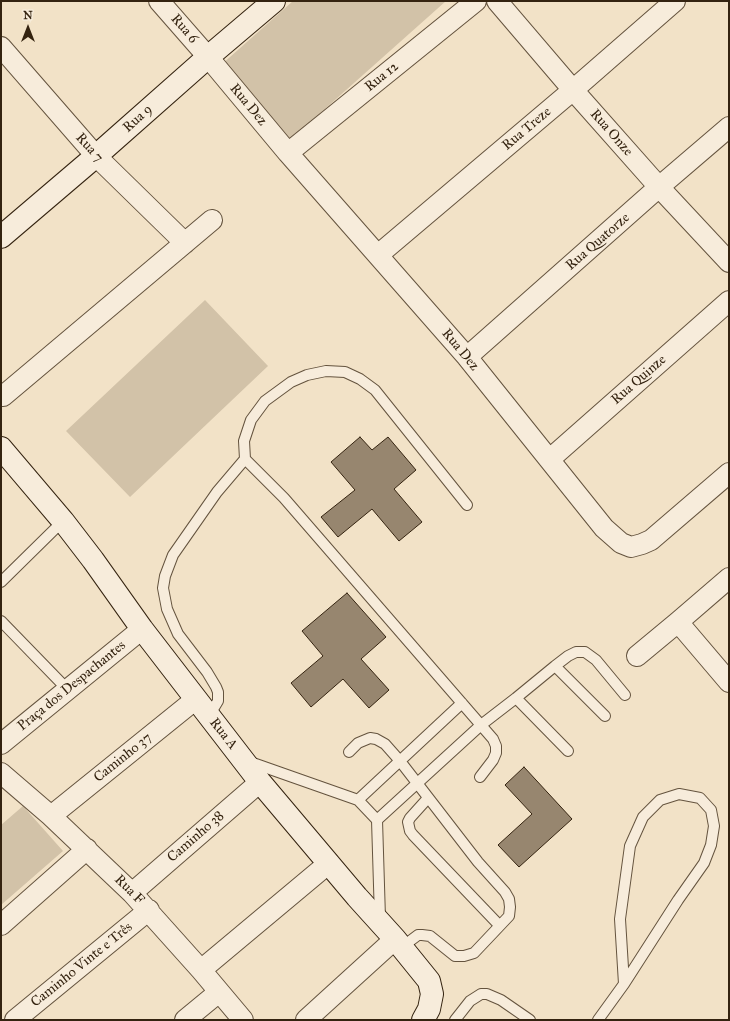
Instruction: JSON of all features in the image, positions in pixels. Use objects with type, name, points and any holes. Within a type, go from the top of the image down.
[{"type":"street","name":"Rua 6","points":[[159,1],[208,57]]},
{"type":"street","name":"Rua 9","points":[[1,237],[274,1]]},
{"type":"street","name":"Rua 12","points":[[288,153],[476,1]]},
{"type":"street","name":"Rua Onze","points":[[498,1],[573,90],[659,187],[729,262]]},
{"type":"street","name":"Rua Treze","points":[[378,255],[573,90],[675,1]]},
{"type":"street","name":"Rua 7","points":[[1,47],[96,156],[185,243]]},
{"type":"street","name":"Rua Dez","points":[[208,57],[288,153],[467,357],[604,528],[620,543],[631,547],[651,540],[729,473]]},
{"type":"street","name":"Rua Quatorze","points":[[467,357],[729,127]]},
{"type":"street","points":[[3,396],[212,220]]},
{"type":"street","name":"Rua Quinze","points":[[550,459],[729,301]]},
{"type":"street","name":"Rua A","points":[[4,458],[63,521],[142,629],[242,760],[429,981],[432,994],[429,1009],[423,1020]]},
{"type":"street","points":[[637,656],[729,578]]},
{"type":"street","points":[[678,622],[729,682]]},
{"type":"street","name":"Praça dos Despachantes","points":[[1,744],[142,629]]},
{"type":"street","name":"Caminho 37","points":[[51,816],[202,707]]},
{"type":"street","name":"Rua F","points":[[1,773],[51,816],[132,892],[243,1020]]},
{"type":"street","name":"Caminho 38","points":[[132,892],[260,782]]},
{"type":"street","points":[[1,925],[87,850]]},
{"type":"street","points":[[201,970],[329,863]]},
{"type":"street","name":"Caminho Vinte e Três","points":[[15,1020],[149,910]]},
{"type":"street","points":[[306,1020],[398,943]]},
{"type":"street","points":[[185,1020],[219,992]]},
{"type":"lane","points":[[466,505],[375,390],[360,379],[345,372],[326,371],[307,375],[291,382],[265,401],[251,420],[244,441],[245,459],[284,498],[493,739],[496,746],[496,752],[493,760],[480,777]]},
{"type":"lane","points":[[202,707],[218,701],[218,692],[207,672],[178,634],[167,609],[163,588],[165,576],[173,555],[217,492],[245,459]]},
{"type":"lane","points":[[1,582],[63,521]]},
{"type":"lane","points":[[1,621],[68,690]]},
{"type":"lane","points":[[377,820],[481,725],[568,656],[576,652],[585,652],[596,660],[625,695]]},
{"type":"lane","points":[[555,666],[605,716]]},
{"type":"lane","points":[[516,698],[568,751]]},
{"type":"lane","points":[[358,800],[462,703]]},
{"type":"lane","points":[[349,752],[358,743],[370,738],[376,739],[385,744],[417,782],[478,862],[506,892],[509,899],[509,916],[474,953],[464,956],[455,956],[430,936],[418,935],[398,943]]},
{"type":"lane","points":[[242,760],[358,800],[377,820],[380,922]]},
{"type":"lane","points":[[598,1020],[624,984],[678,900],[704,863],[711,845],[714,826],[711,810],[700,798],[679,794],[660,800],[643,817],[630,846],[620,919],[624,984]]},
{"type":"lane","points":[[428,798],[410,818],[408,822],[410,831],[500,925]]},
{"type":"lane","points":[[455,1020],[470,1001],[481,994],[487,994],[501,1000],[528,1020]]},
{"type":"shaded area","points":[[293,1],[446,1],[290,140],[221,65]]},
{"type":"shaded area","points":[[205,300],[268,366],[130,497],[66,431]]},
{"type":"shaded area","points":[[23,806],[63,851],[1,905],[1,825]]},
{"type":"building","points":[[360,437],[372,450],[388,437],[416,470],[394,489],[422,522],[399,541],[372,509],[338,537],[321,517],[355,490],[331,462]]},
{"type":"building","points":[[347,593],[386,637],[361,659],[389,690],[369,708],[343,679],[311,707],[291,683],[323,656],[302,631]]},
{"type":"building","points":[[524,767],[572,819],[519,867],[498,845],[532,814],[505,785]]}]
